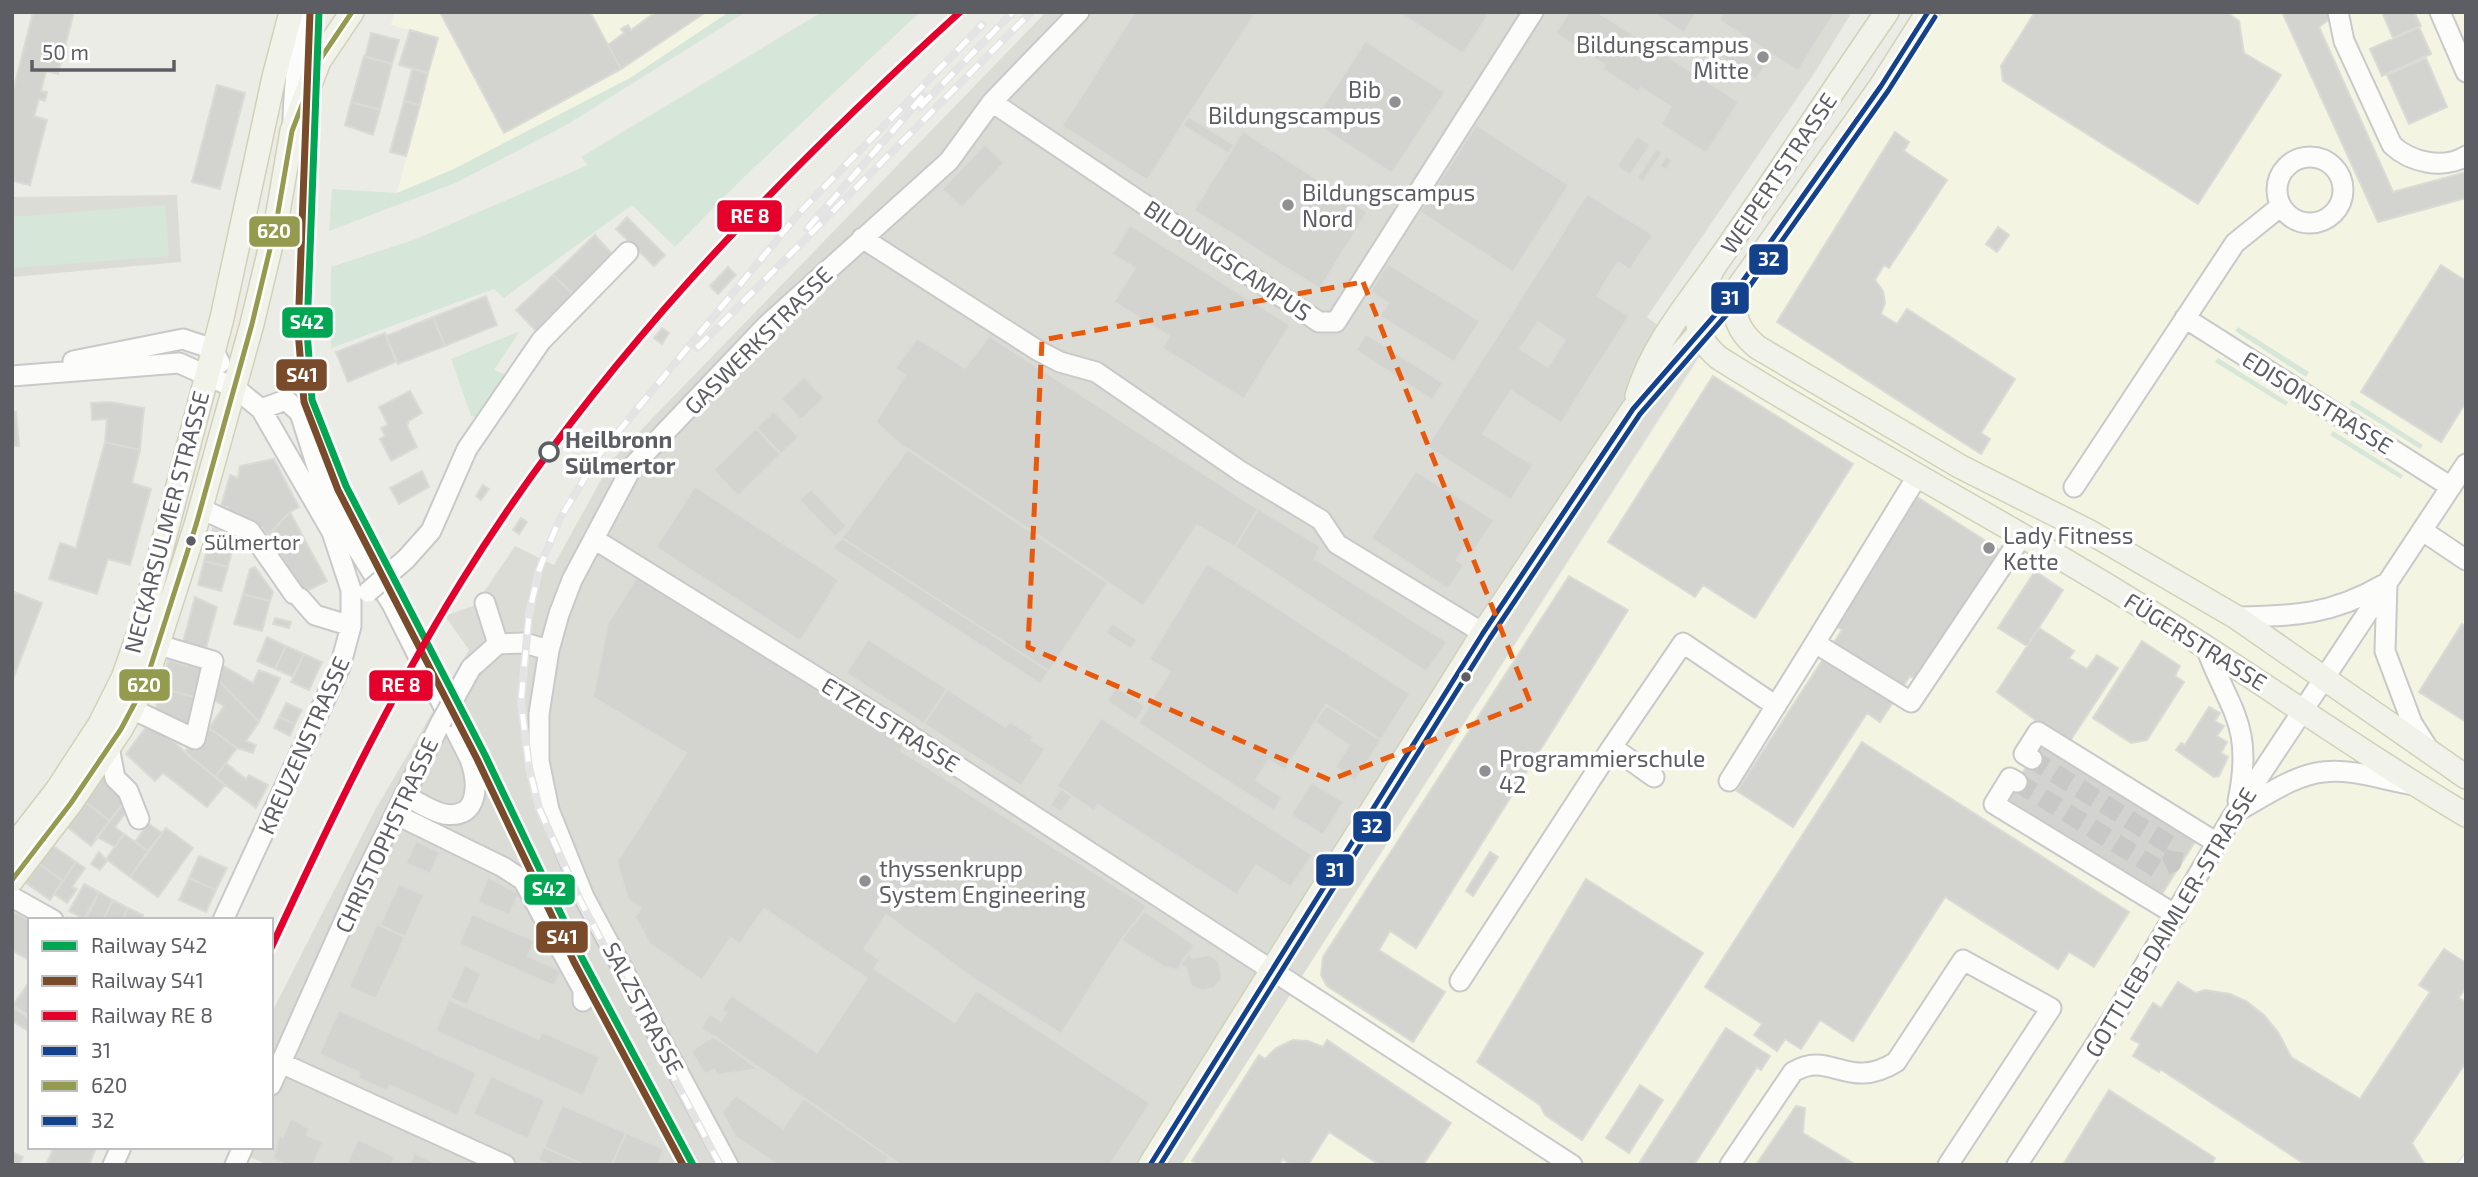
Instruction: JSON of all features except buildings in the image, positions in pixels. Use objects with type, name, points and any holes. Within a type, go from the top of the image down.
[{"type":"main road","name":"NECKARSULMER STRASSE","points":[[12,848],[57,790],[100,724],[123,678],[141,627],[213,349],[294,12]]},
{"type":"main road","name":"NECKARSULMER STRASSE","points":[[12,880],[109,747],[145,684],[201,509],[234,388],[276,224],[292,131],[319,61],[352,12]]},
{"type":"main road","name":"WEIPERTSTRASSE","points":[[1633,409],[1650,360],[1693,293],[1713,268],[1887,12]]},
{"type":"main road","name":"WEIPERTSTRASSE","points":[[1150,1165],[1483,633],[1633,409],[1735,292],[1881,86],[1928,12]]},
{"type":"main road","points":[[1698,333],[1700,297],[1713,268]]},
{"type":"main road","name":"FÜGERSTRASSE","points":[[1735,292],[1734,317],[1742,334],[1757,347],[1961,467],[2088,531],[2236,617],[2466,777]]},
{"type":"main road","name":"FÜGERSTRASSE","points":[[1698,333],[1707,348],[1719,358],[2205,645],[2415,785],[2466,815]]},
{"type":"street","points":[[292,131],[293,82],[300,44],[294,12]]},
{"type":"street","name":"GASWERKSTRASSE","points":[[549,810],[539,761],[539,714],[549,650],[572,580],[632,467],[766,326],[949,162],[992,102],[1079,12]]},
{"type":"street","name":"BILDUNGSCAMPUS","points":[[992,102],[1320,322],[1336,322],[1533,12]]},
{"type":"street","points":[[2338,12],[2344,41],[2392,145],[2404,156],[2423,163],[2465,158]]},
{"type":"street","points":[[2440,12],[2466,72]]},
{"type":"street","points":[[2074,486],[2241,236],[2281,206]]},
{"type":"street","points":[[863,238],[1037,350],[1059,362],[1097,372],[1240,471],[1321,520],[1337,544],[1483,633]]},
{"type":"street","points":[[360,598],[406,559],[431,531],[467,449],[541,341],[628,252]]},
{"type":"street","name":"EDISONSTRASSE","points":[[2185,318],[2451,487]]},
{"type":"street","points":[[12,374],[183,339],[213,349],[234,388]]},
{"type":"street","points":[[12,374],[179,363],[234,388]]},
{"type":"street","name":"KREUZENSTRASSE","points":[[224,918],[347,649],[360,598],[332,532],[261,409],[234,388]]},
{"type":"street","points":[[261,409],[286,400],[300,413],[318,470],[350,537],[392,604],[470,759],[477,779],[477,794],[466,809],[454,814],[442,813],[404,795]]},
{"type":"street","points":[[2323,678],[2466,464]]},
{"type":"street","points":[[1729,781],[1918,475]]},
{"type":"street","points":[[201,509],[250,531],[297,596],[315,615],[351,626]]},
{"type":"street","points":[[2423,531],[2466,560]]},
{"type":"street","points":[[1815,643],[1911,702],[2022,536]]},
{"type":"street","name":"ETZELSTRASSE","points":[[594,539],[897,726],[1572,1165]]},
{"type":"street","points":[[2236,617],[2302,616],[2360,598],[2387,583]]},
{"type":"street","points":[[2387,583],[2385,651],[2413,723],[2430,752]]},
{"type":"street","points":[[485,603],[498,644],[524,643],[549,650]]},
{"type":"street","points":[[1460,981],[1683,643],[1776,706]]},
{"type":"street","name":"CHRISTOPHSTRASSE","points":[[273,1081],[395,814],[441,722],[471,668],[498,644]]},
{"type":"street","points":[[132,709],[195,739],[212,661],[159,645]]},
{"type":"street","points":[[2205,645],[2236,711],[2242,733],[2244,773],[2235,812]]},
{"type":"street","name":"GOTTLIEB-DAIMLER-STRASSE","points":[[2017,1165],[2176,915],[2235,812],[2323,678]]},
{"type":"street","points":[[2176,915],[1994,804],[2028,756],[2038,732],[2217,843]]},
{"type":"street","points":[[109,747],[115,778],[128,791],[139,819]]},
{"type":"street","points":[[1612,747],[1654,777]]},
{"type":"street","points":[[2235,812],[2300,778],[2323,772],[2347,772],[2415,785]]},
{"type":"street","name":"SALZSTRASSE","points":[[549,810],[584,897],[728,1165]]},
{"type":"street","points":[[395,814],[503,867],[523,880],[583,990],[583,1001]]},
{"type":"street","points":[[12,897],[49,918]]},
{"type":"street","points":[[1730,1165],[1793,1072],[1802,1066],[1826,1065],[1852,1074],[1866,1074],[1881,1071],[1896,1062],[1963,960],[2051,1008],[1948,1165]]},
{"type":"street","points":[[281,1063],[505,1165]]},
{"type":"street","points":[[113,1165],[120,1149]]},
{"type":"street","points":[[235,1165],[242,1149]]},
{"type":"highlighted area","points":[[1363,282],[1530,702],[1330,780],[1028,647],[1042,340]]},
{"type":"shaded area","points":[[394,12],[729,12],[630,78],[454,169],[397,193],[438,38],[391,25]]},
{"type":"shaded area","points":[[729,12],[746,12],[568,124],[458,182],[329,231],[332,189],[397,193],[454,169],[630,78]]},
{"type":"shaded area","points":[[822,12],[920,12],[744,177],[675,247],[632,205],[504,298],[494,289],[331,348],[331,267],[416,239],[588,165],[581,157]]},
{"type":"shaded area","points":[[1046,12],[1852,12],[1815,72],[1647,317],[1699,356],[1181,1165],[268,1165],[232,1149],[273,1149],[273,1010],[374,812],[469,650],[445,616],[475,605],[515,546],[554,565],[612,460]]},
{"type":"shaded area","name":"Bildungscampus Nord","points":[[1098,12],[1523,12],[1336,309],[1012,102]]},
{"type":"shaded area","name":"Bildungscampus Mitte","points":[[1635,12],[1850,12],[1786,106]]},
{"type":"shaded area","points":[[1922,12],[2466,12],[2466,1165],[1181,1165]]},
{"type":"shaded area","points":[[177,195],[181,262],[12,277],[12,197]]},
{"type":"shaded area","points":[[165,205],[169,256],[12,268],[12,217]]},
{"type":"shaded area","points":[[2238,327],[2309,372],[2306,377],[2235,331]]},
{"type":"shaded area","points":[[520,331],[494,370],[507,375],[478,418],[471,416],[451,359]]},
{"type":"shaded area","points":[[2218,358],[2288,402],[2286,406],[2215,362]]},
{"type":"shaded area","points":[[2352,400],[2423,445],[2420,449],[2349,404]]},
{"type":"shaded area","points":[[2333,431],[2403,475],[2401,479],[2330,435]]},
{"type":"tunnel","points":[[2017,782],[2158,869],[2172,863],[2175,848],[2032,759]]},
{"type":"railway","points":[[920,107],[1013,12]]},
{"type":"railway","points":[[697,348],[1031,12]]},
{"type":"railway","points":[[720,1165],[580,900],[539,808],[529,767],[521,702],[529,614],[539,570],[559,520],[599,455],[800,212],[983,24]]},
{"type":"railway","points":[[807,229],[924,95]]},
{"type":"railway","points":[[2460,1165],[2466,1157]]},
{"type":"rail line","name":"S41","points":[[310,12],[298,331],[304,402],[338,490],[477,759],[574,962],[683,1165]]},
{"type":"rail line","name":"S42","points":[[319,12],[307,331],[312,400],[346,486],[485,755],[582,958],[693,1165]]},
{"type":"transit line","name":"620","points":[[12,880],[71,803],[121,729],[145,684],[196,525],[252,324],[276,224],[292,131],[319,61],[352,12]]},
{"type":"transit line","points":[[273,944],[360,762],[434,626],[513,502],[569,426],[628,352],[755,210],[890,76],[960,12]]},
{"type":"transit line","name":"31","points":[[1150,1165],[1483,633],[1633,409],[1735,292],[1881,86],[1928,12]]},
{"type":"transit line","name":"32","points":[[1160,1165],[1490,638],[1640,414],[1742,297],[1888,91],[1935,17]]},
{"type":"place","name":"Bildungscampus Mitte","points":[[1763,57]]},
{"type":"place","name":"Bib Bildungscampus","points":[[1395,102]]},
{"type":"place","name":"Bildungscampus Nord","points":[[1288,205]]},
{"type":"place","name":"Heilbronn Sülmertor","points":[[549,452]]},
{"type":"place","name":"Sülmertor","points":[[191,541]]},
{"type":"place","name":"Lady Fitness Kette","points":[[1989,548]]},
{"type":"place","name":"Programmierschule 42","points":[[1485,771]]},
{"type":"place","name":"thyssenkrupp System Engineering","points":[[865,881]]}]
